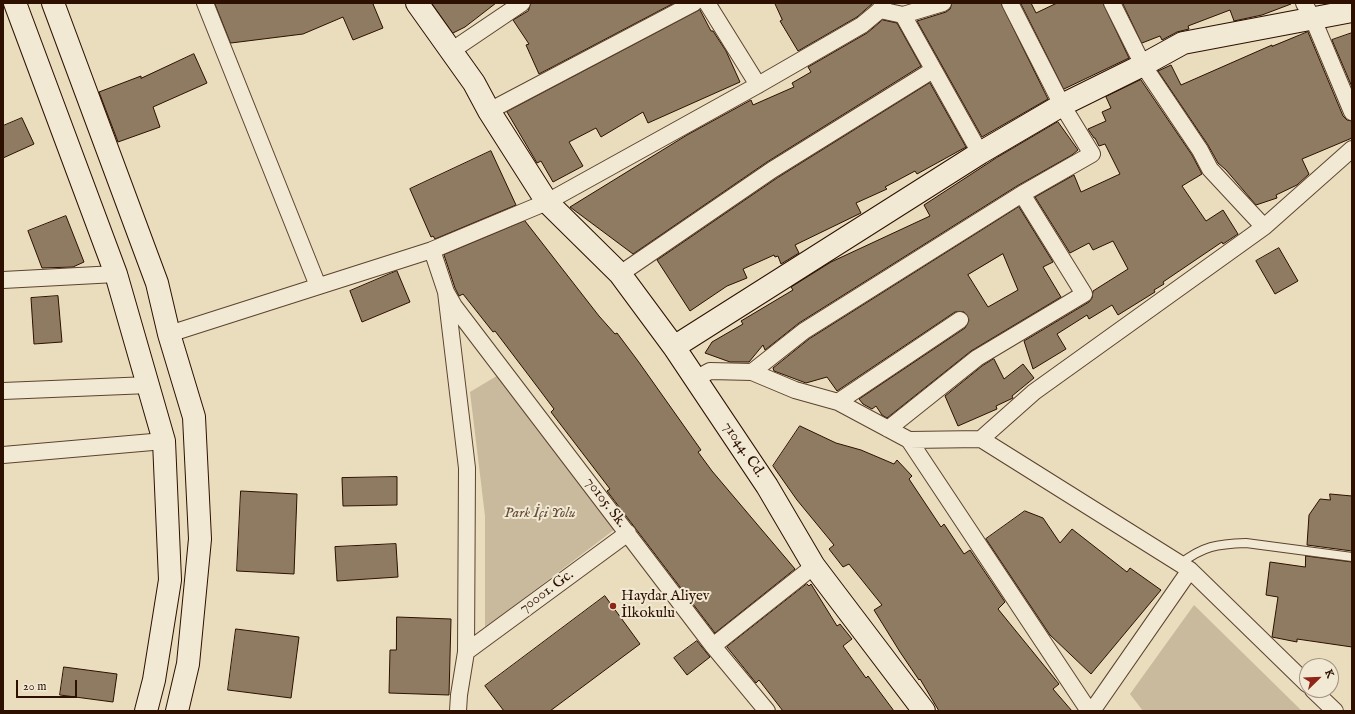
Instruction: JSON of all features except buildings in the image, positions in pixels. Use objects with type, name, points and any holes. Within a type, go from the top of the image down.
[{"type":"street","points":[[15,3],[116,274],[164,441],[170,580],[154,680],[146,711]]},
{"type":"street","points":[[53,3],[157,283],[169,334],[194,417],[200,539],[188,664],[177,711]]},
{"type":"street","points":[[205,3],[318,286]]},
{"type":"street","name":"71044. Cd.","points":[[417,3],[474,83],[489,111],[547,202],[620,274],[674,347],[767,486],[814,566],[924,711]]},
{"type":"street","points":[[451,51],[522,3]]},
{"type":"street","points":[[489,111],[694,3]]},
{"type":"street","points":[[707,3],[758,85]]},
{"type":"street","points":[[169,334],[432,250],[547,202],[758,85],[862,25],[881,6],[903,15],[943,3]]},
{"type":"street","points":[[752,372],[804,331],[1022,194],[1092,154],[1062,105],[1010,3]]},
{"type":"street","points":[[1112,3],[1143,65],[1200,150],[1210,170],[1264,227]]},
{"type":"street","points":[[1309,11],[1352,112]]},
{"type":"street","points":[[674,347],[980,153],[1062,105],[1143,65],[1183,42],[1309,11],[1352,11]]},
{"type":"street","points":[[903,15],[980,153]]},
{"type":"street","points":[[620,274],[772,170],[933,70]]},
{"type":"street","points":[[981,440],[1034,392],[1264,227],[1352,149]]},
{"type":"street","points":[[888,429],[977,358],[1084,294],[1022,194]]},
{"type":"street","points":[[432,250],[446,292],[466,468],[466,652],[458,711]]},
{"type":"street","points":[[3,280],[116,274]]},
{"type":"street","name":"70105. Sk.","points":[[446,292],[454,306],[713,646],[766,711]]},
{"type":"street","points":[[838,402],[960,320]]},
{"type":"street","points":[[695,379],[710,371],[752,372],[795,390],[838,402],[909,440],[981,440],[1185,567],[1299,676]]},
{"type":"street","points":[[3,391],[149,385]]},
{"type":"street","points":[[909,440],[1090,711],[1185,567]]},
{"type":"street","points":[[3,454],[164,441]]},
{"type":"street","name":"70001. Gc.","points":[[466,652],[628,533]]},
{"type":"street","points":[[713,646],[814,566]]},
{"type":"street","points":[[1321,698],[1335,711]]},
{"type":"lane","points":[[1185,567],[1197,551],[1233,543],[1246,543],[1352,557]]},
{"type":"green space","name":"Park İçi Yolu","points":[[500,374],[619,526],[485,628],[485,516],[470,392]]},
{"type":"green space","points":[[1194,605],[1302,711],[1143,711],[1130,694]]},
{"type":"place","name":"Haydar Aliyev İlkokulu","points":[[613,606]]}]
